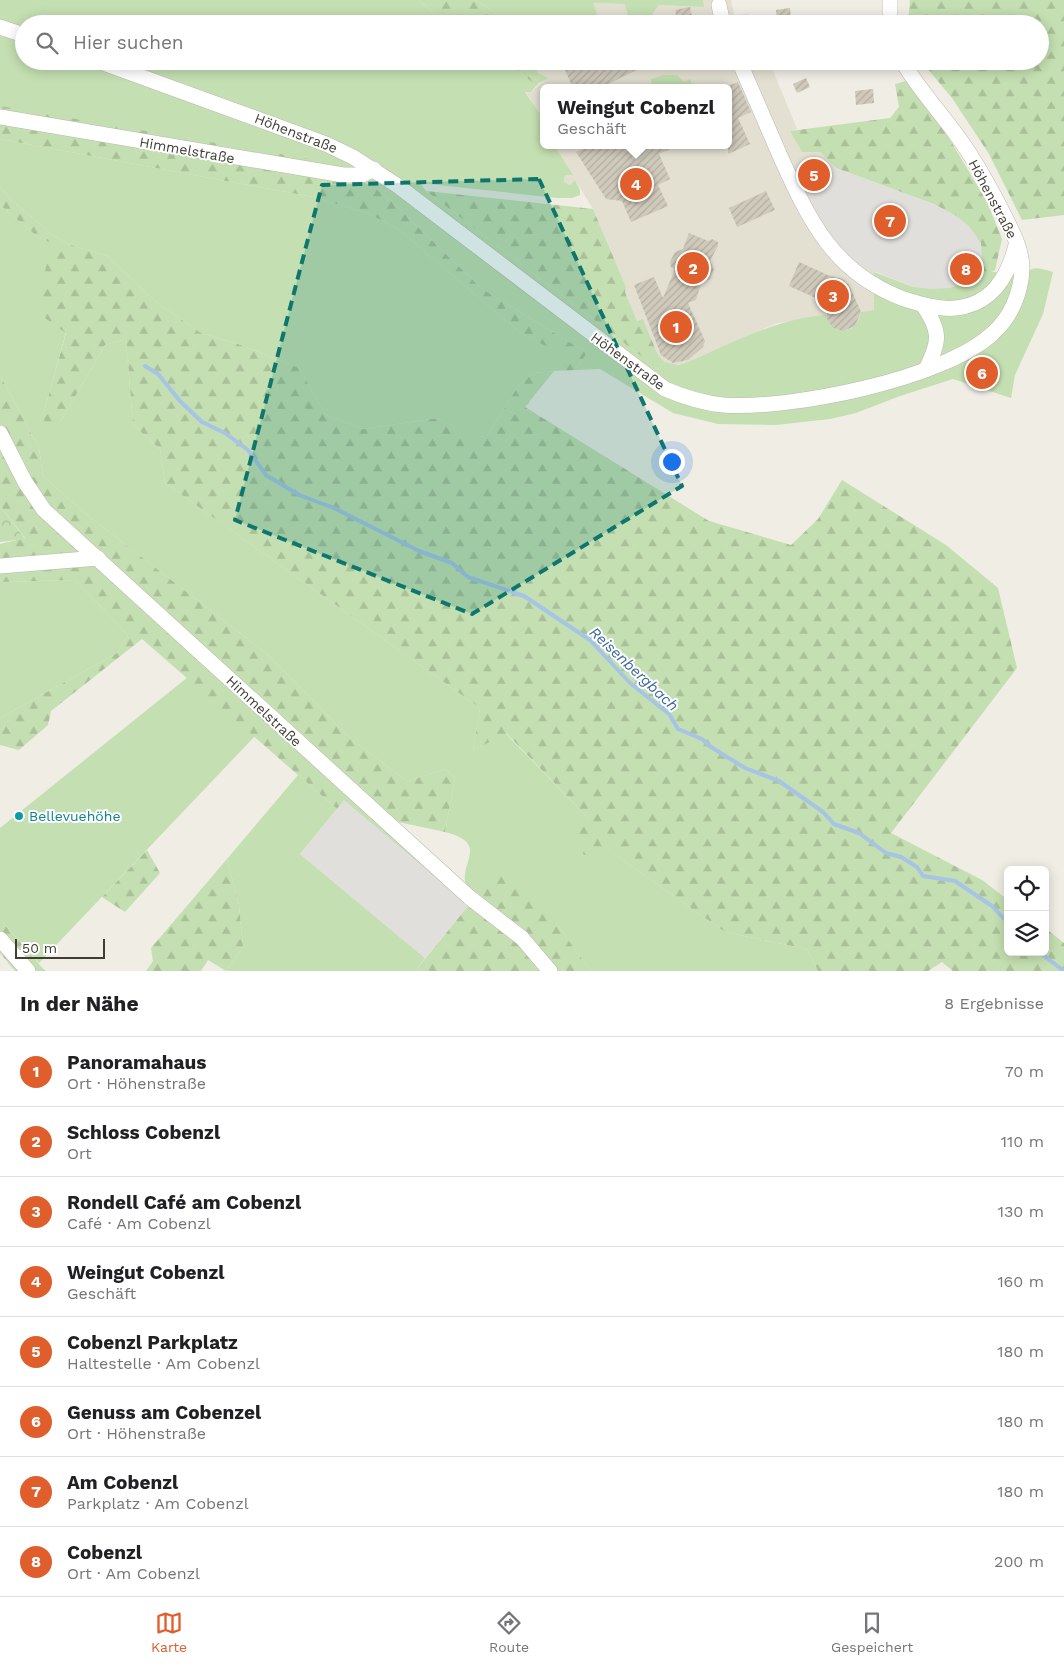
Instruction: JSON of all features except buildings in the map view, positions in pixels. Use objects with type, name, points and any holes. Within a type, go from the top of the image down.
[{"type":"street","points":[[890,0],[890,15]]},
{"type":"street","points":[[719,5],[721,15]]},
{"type":"street","points":[[0,27],[15,32]]},
{"type":"street","name":"Höhenstraße","points":[[123,70],[310,137],[353,157],[374,170],[665,389],[684,397],[724,405],[757,405],[848,393],[926,369],[980,343],[993,334],[1007,318],[1016,299],[1021,279],[1022,268],[1016,241],[975,163],[908,70]]},
{"type":"street","points":[[743,70],[811,223],[828,246],[851,269],[877,286],[894,295],[923,305],[952,308],[968,306],[983,300],[1002,282],[1011,263],[1016,241]]},
{"type":"street","name":"Himmelstraße","points":[[0,117],[343,175],[362,174],[374,170]]},
{"type":"street","points":[[923,305],[935,325],[937,338],[934,353],[926,369]]},
{"type":"street","name":"Himmelstraße","points":[[0,433],[25,482],[44,510],[469,897],[522,938],[550,971]]},
{"type":"street","points":[[0,566],[98,558]]},
{"type":"street","points":[[0,939],[28,971]]},
{"type":"highlighted area","points":[[539,179],[682,486],[472,614],[235,520],[322,185]]},
{"type":"shaded area","points":[[703,0],[731,0],[734,15],[653,15],[653,12],[659,5],[703,7]]},
{"type":"shaded area","points":[[592,3],[626,4],[628,15],[597,15]]},
{"type":"shaded area","points":[[536,70],[773,70],[797,129],[791,131],[820,152],[836,168],[978,269],[874,272],[874,311],[861,312],[859,321],[851,329],[843,331],[833,328],[827,319],[777,323],[688,362],[678,365],[665,362],[658,355],[643,319],[637,321],[625,292],[626,287],[593,209],[575,180],[570,185],[564,182],[565,175],[572,174],[556,149],[732,149],[732,84],[541,84],[548,78]]},
{"type":"shaded area","points":[[540,85],[540,114],[525,91],[531,92]]},
{"type":"shaded area","points":[[808,158],[936,205],[955,215],[969,226],[981,243],[982,256],[978,269],[967,282],[950,288],[931,289],[913,287],[854,263],[828,236],[815,215],[792,165]]},
{"type":"shaded area","points":[[344,800],[469,905],[425,958],[300,854]]},
{"type":"green space","points":[[0,0],[419,0],[436,15],[15,15],[15,70],[517,70],[536,86],[531,92],[525,92],[540,114],[540,149],[557,149],[573,175],[565,175],[564,182],[570,185],[575,180],[580,190],[580,195],[572,198],[557,198],[420,183],[426,191],[658,369],[665,362],[678,365],[688,362],[755,332],[808,317],[826,315],[833,328],[848,330],[855,325],[861,312],[874,310],[874,272],[913,287],[967,282],[978,269],[1016,275],[1033,269],[1053,272],[1043,314],[1015,375],[1011,398],[953,379],[856,413],[830,419],[776,425],[718,424],[673,413],[600,369],[575,370],[587,353],[482,289],[385,195],[0,107]]},
{"type":"green space","points":[[419,0],[475,0],[500,15],[436,15]]},
{"type":"green space","points":[[475,0],[703,0],[704,7],[659,5],[653,15],[628,15],[625,4],[593,3],[597,15],[500,15]]},
{"type":"green space","points":[[910,0],[1064,0],[1064,215],[1022,220],[989,154],[952,98],[929,70],[1049,70],[1049,15],[909,15]]},
{"type":"green space","points":[[517,70],[525,70],[539,83],[536,86]]},
{"type":"green space","points":[[525,70],[536,70],[538,73],[549,78],[539,83]]},
{"type":"green space","points":[[663,75],[677,75],[684,82],[690,79],[692,84],[652,84],[651,79]]},
{"type":"green space","points":[[906,81],[943,128],[987,202],[1002,239],[995,270],[987,273],[978,269],[982,256],[936,205],[836,168],[820,152],[802,152],[790,131],[890,118],[899,107],[895,84]]},
{"type":"green space","points":[[0,106],[332,163],[385,195],[482,289],[587,353],[575,370],[554,371],[567,357],[519,332],[397,228],[367,213],[313,197],[0,139]]},
{"type":"green space","points":[[0,139],[313,197],[367,213],[397,228],[519,332],[568,357],[554,371],[532,373],[517,388],[487,436],[463,438],[438,418],[363,429],[326,415],[299,368],[238,344],[201,333],[156,302],[107,256],[71,245],[54,236],[11,200],[0,186]]},
{"type":"green space","points":[[0,186],[11,200],[54,236],[71,245],[107,256],[156,302],[201,333],[238,344],[299,368],[326,415],[363,429],[438,418],[463,437],[487,436],[517,388],[532,373],[554,371],[525,407],[709,521],[791,545],[818,519],[842,480],[946,545],[998,588],[1017,668],[891,833],[982,880],[1004,897],[1004,956],[1049,956],[1049,931],[1064,943],[1064,971],[953,971],[942,962],[928,971],[818,971],[807,949],[725,932],[610,851],[584,855],[570,836],[588,818],[507,734],[473,750],[480,708],[165,483],[160,449],[133,425],[126,339],[105,345],[61,421],[53,425],[44,421],[44,412],[66,333],[42,316],[39,298],[50,249],[59,246],[39,238],[0,205]]},
{"type":"green space","points":[[426,191],[593,209],[626,287],[625,292],[637,321],[643,319],[658,355],[665,362],[658,369]]},
{"type":"green space","points":[[0,205],[39,238],[60,246],[42,316],[66,332],[44,412],[45,421],[61,421],[105,345],[126,339],[133,425],[160,449],[165,483],[480,708],[473,750],[506,734],[588,818],[610,851],[725,932],[807,949],[818,971],[591,971],[556,923],[477,895],[470,889],[465,881],[470,853],[469,847],[466,841],[458,836],[445,832],[455,778],[445,769],[407,781],[351,739],[267,654],[82,511],[43,476],[39,448],[0,375]]},
{"type":"green space","points":[[0,375],[39,448],[43,476],[82,511],[267,654],[351,739],[407,781],[445,769],[455,778],[445,832],[394,821],[384,830],[453,892],[445,903],[142,639],[51,711],[48,725],[19,750],[0,745],[0,718],[117,653],[128,635],[75,580],[0,582],[0,544],[25,538],[0,506]]},
{"type":"green space","points":[[0,506],[25,539],[0,542]]},
{"type":"green space","points":[[75,580],[128,635],[117,653],[0,718],[0,582]]},
{"type":"green space","points":[[188,677],[255,736],[39,963],[0,919],[0,828]]},
{"type":"green space","points":[[298,775],[337,809],[300,854],[425,958],[415,971],[226,971],[243,947],[239,905],[227,859]]},
{"type":"green space","points":[[147,850],[160,873],[125,912],[102,897]]},
{"type":"green space","points":[[227,859],[239,905],[243,947],[226,971],[208,960],[201,971],[146,971],[153,961],[151,948]]},
{"type":"green space","points":[[499,867],[556,923],[591,971],[415,971],[477,895],[485,878]]},
{"type":"green space","points":[[0,919],[45,971],[15,971],[0,953]]},
{"type":"waterway","name":"Reisenbergbach","points":[[145,366],[158,374],[180,401],[202,422],[225,433],[248,450],[266,475],[299,495],[334,508],[419,551],[452,563],[468,577],[524,596],[590,640],[630,683],[669,714],[678,729],[702,739],[711,747],[745,768],[779,781],[823,812],[834,824],[859,833],[886,853],[901,857],[917,867],[923,876],[955,881],[992,906],[1004,919]]},
{"type":"waterway","name":"Reisenbergbach","points":[[1044,956],[1064,971]]},
{"type":"place","name":"Cobenzl Parkplatz","points":[[814,175]]},
{"type":"place","name":"Weingut Cobenzl","points":[[636,184]]},
{"type":"place","name":"Am Cobenzl","points":[[890,221]]},
{"type":"place","name":"Schloss Cobenzl","points":[[693,268]]},
{"type":"place","name":"Cobenzl","points":[[966,269]]},
{"type":"place","name":"Rondell Café am Cobenzl","points":[[833,296]]},
{"type":"place","name":"Panoramahaus","points":[[676,327]]},
{"type":"place","name":"Genuss am Cobenzel","points":[[982,373]]},
{"type":"place","name":"Bellevuehöhe","points":[[19,816]]}]
